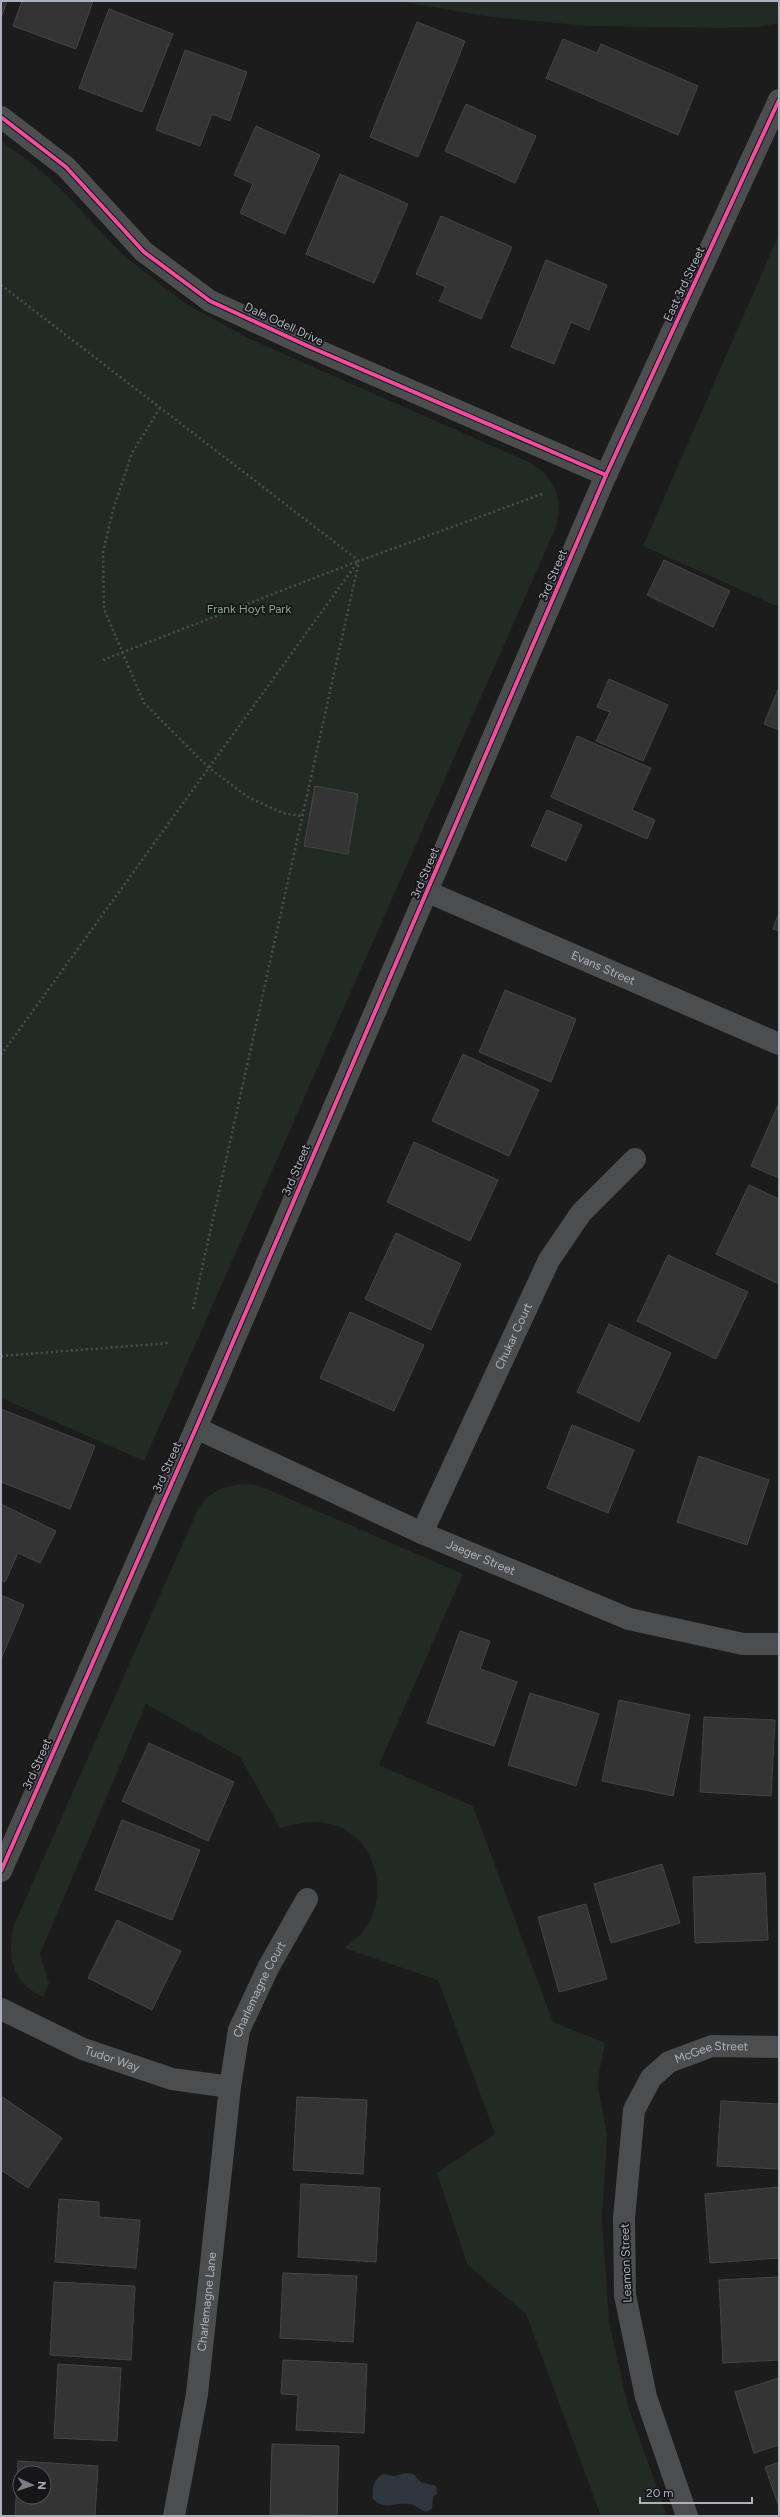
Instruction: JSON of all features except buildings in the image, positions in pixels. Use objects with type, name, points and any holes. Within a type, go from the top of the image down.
[{"type":"street","name":"East 3rd Street","points":[[606,476],[779,100]]},
{"type":"street","name":"Dale Odell Drive","points":[[1,117],[66,168],[144,252],[210,301],[310,348],[606,476]]},
{"type":"street","name":"3rd Street","points":[[1,1871],[196,1428],[606,476]]},
{"type":"street","name":"Evans Street","points":[[428,892],[779,1044]]},
{"type":"street","name":"Chukar Court","points":[[422,1533],[549,1260],[582,1214],[635,1159]]},
{"type":"street","name":"Jaeger Street","points":[[196,1428],[422,1533],[629,1619],[743,1644],[779,1644]]},
{"type":"street","name":"Charlemagne Court","points":[[230,2087],[239,2030],[268,1968],[307,1899]]},
{"type":"street","name":"Tudor Way","points":[[1,2009],[83,2050],[172,2079],[230,2087]]},
{"type":"street","name":"McGee Street","points":[[651,2078],[669,2062],[712,2046],[779,2047]]},
{"type":"street","name":"Leamon Street","points":[[651,2078],[634,2110],[624,2218],[625,2295],[646,2397],[687,2516]]},
{"type":"street","name":"Charlemagne Lane","points":[[174,2516],[197,2394],[230,2087]]},
{"type":"path","points":[[1,285],[359,561]]},
{"type":"path","points":[[160,408],[132,453],[113,510],[103,552],[104,609],[144,703],[209,768],[248,796],[283,813],[302,816]]},
{"type":"path","points":[[103,660],[359,561],[545,493]]},
{"type":"path","points":[[1,1055],[359,561]]},
{"type":"path","points":[[193,1310],[359,561]]},
{"type":"path","points":[[1,1356],[169,1343]]},
{"type":"green space","points":[[397,1],[779,1],[779,23],[758,27],[720,28],[588,26],[491,17]]},
{"type":"green space","name":"Frank Hoyt Park","points":[[1,141],[37,167],[64,192],[123,255],[186,304],[250,339],[531,463],[540,469],[552,483],[556,490],[559,507],[556,527],[144,1461],[1,1398]]},
{"type":"green space","points":[[779,234],[779,607],[643,546]]},
{"type":"green space","points":[[248,1484],[260,1486],[463,1574],[379,1765],[473,1806],[553,2022],[605,2043],[599,2073],[598,2088],[607,2134],[602,2219],[609,2322],[628,2406],[667,2516],[601,2516],[526,2314],[467,2264],[437,2173],[495,2134],[438,1980],[344,1948],[366,1928],[374,1909],[377,1893],[377,1877],[372,1862],[365,1848],[355,1837],[342,1828],[320,1822],[303,1823],[280,1828],[240,1757],[146,1704],[40,1954],[49,1983],[43,1997],[32,1991],[24,1984],[18,1977],[14,1968],[11,1949],[13,1927],[198,1509],[208,1497],[219,1490],[226,1487]]},
{"type":"shaded area","points":[[406,2473],[413,2474],[421,2482],[436,2486],[437,2494],[433,2497],[432,2509],[426,2512],[414,2505],[409,2504],[382,2505],[373,2499],[374,2485],[380,2476],[383,2474],[394,2476]]},
{"type":"cycle path","points":[[1,1871],[196,1428],[606,475],[779,100]]},
{"type":"cycle path","points":[[1,117],[66,167],[144,252],[210,301],[310,347],[606,475]]}]
